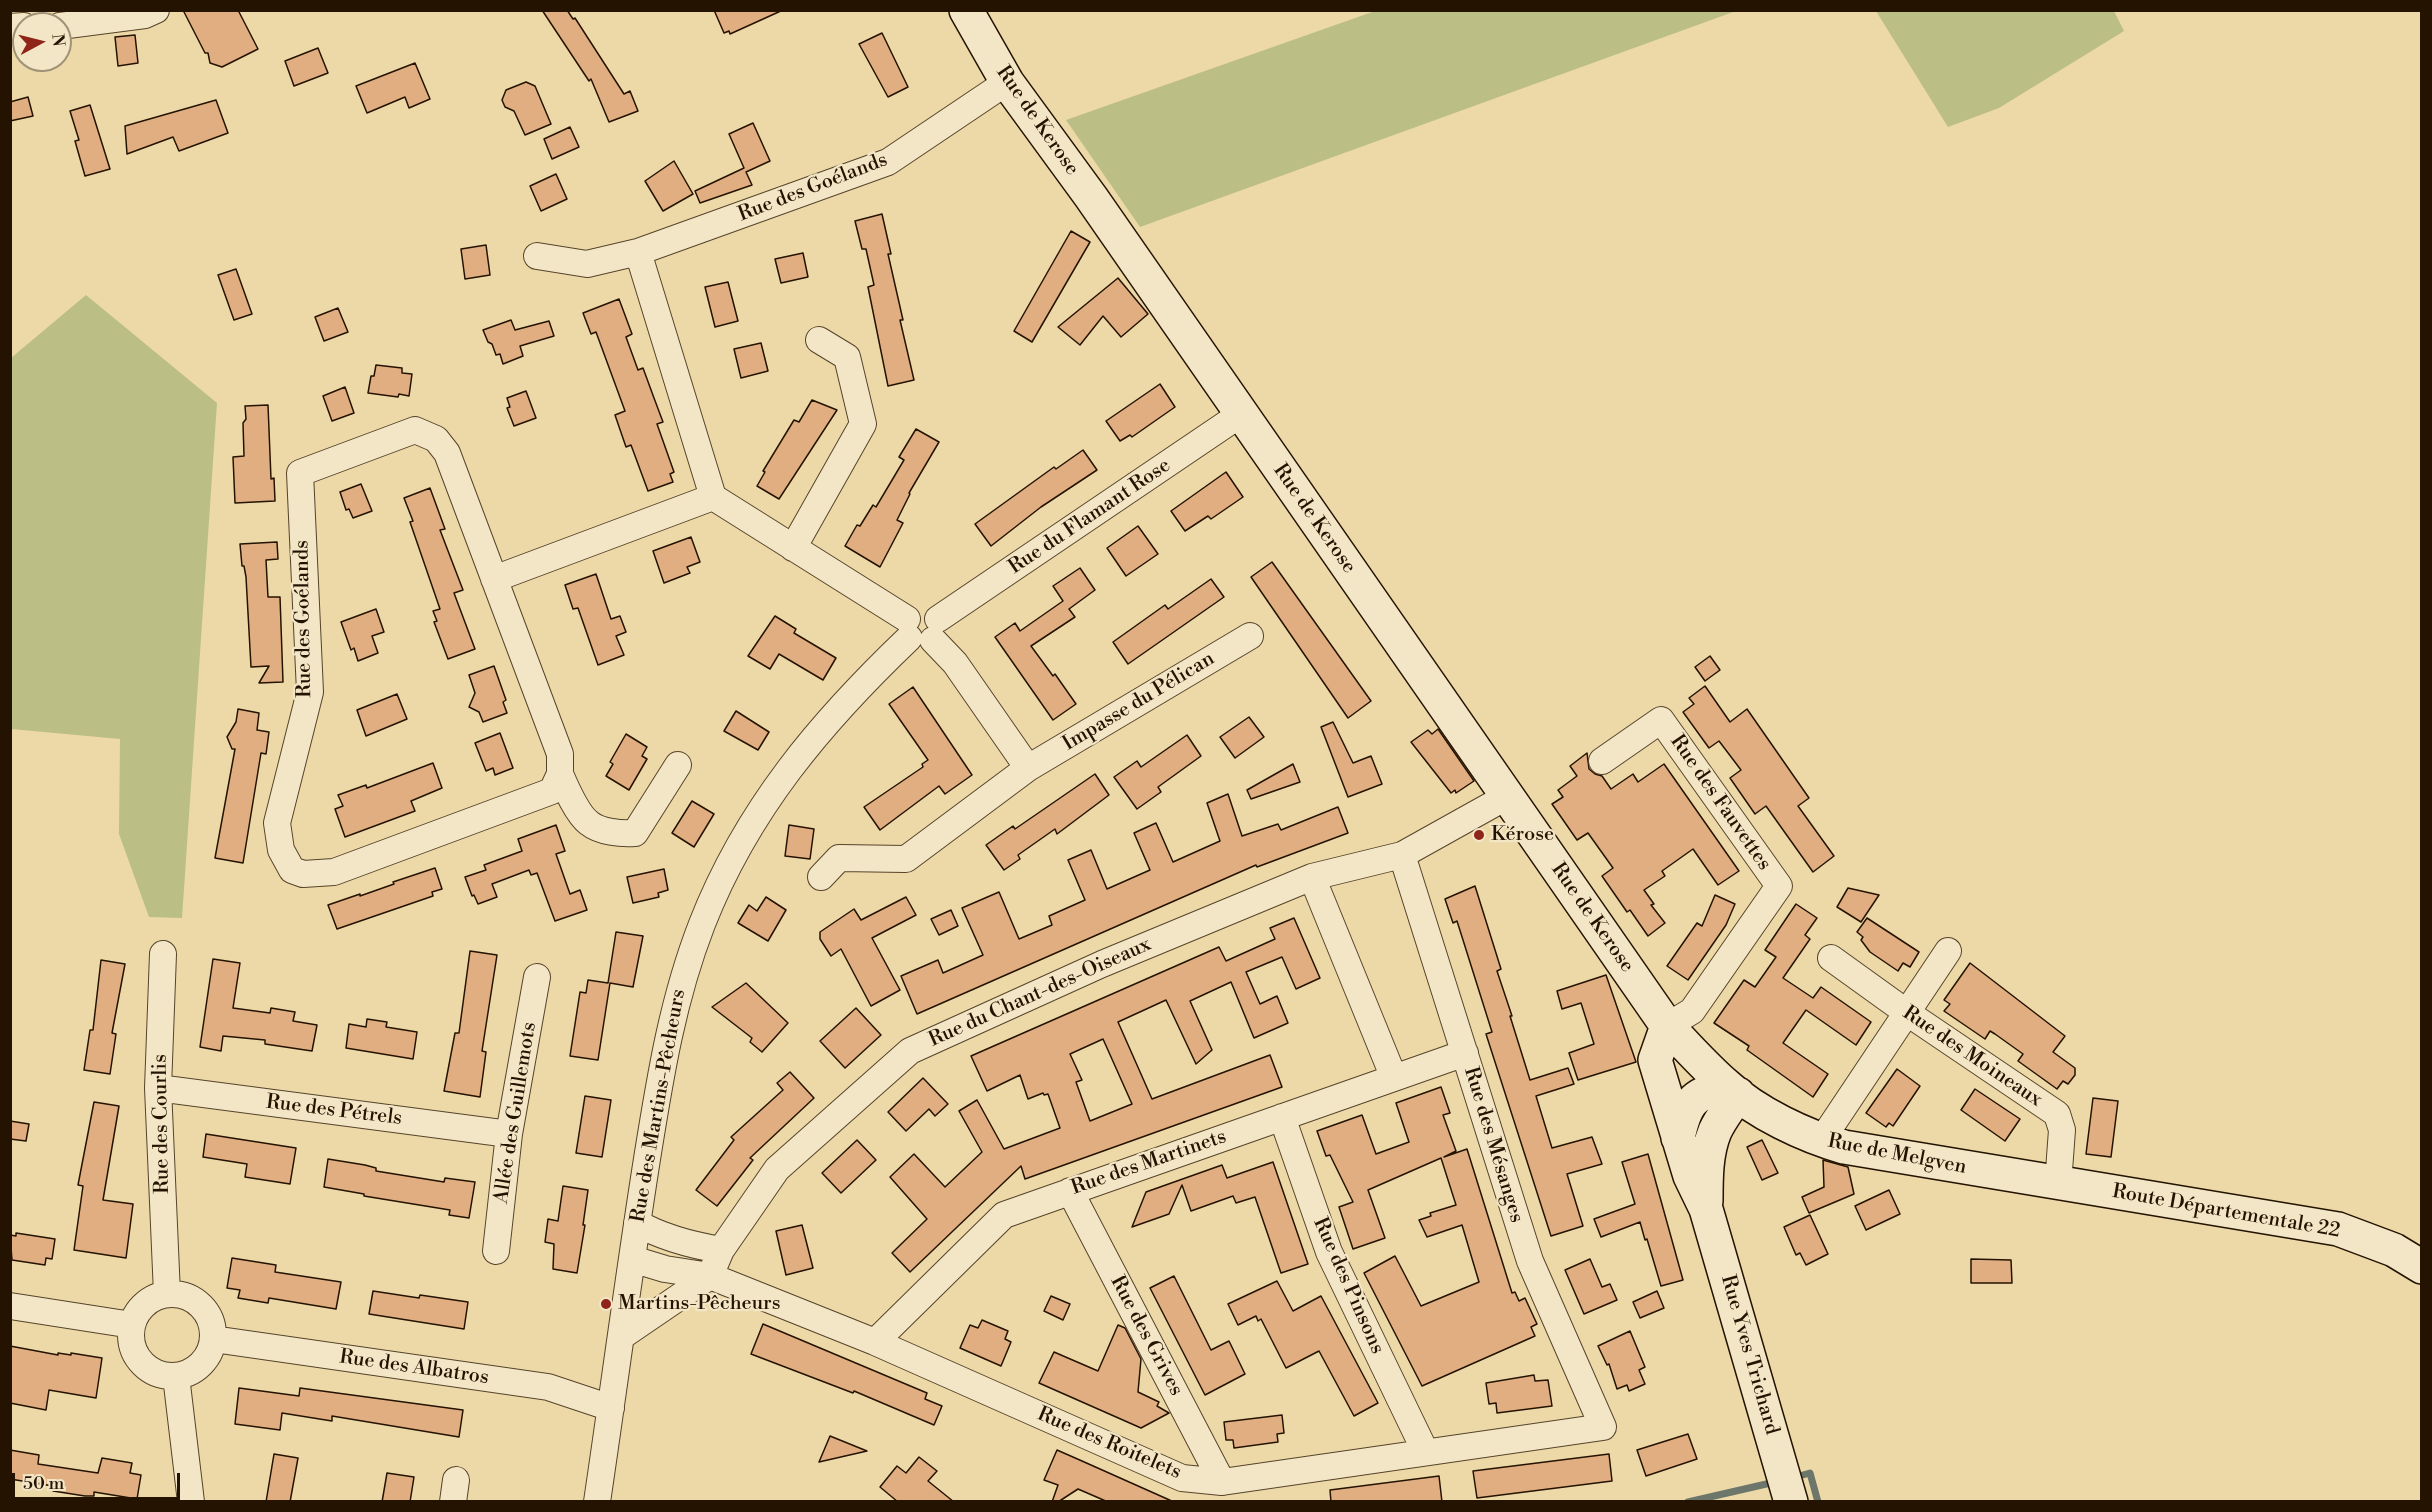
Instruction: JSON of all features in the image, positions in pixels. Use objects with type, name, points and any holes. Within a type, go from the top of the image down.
[{"type":"main road","name":"Rue de Kerose","points":[[966,10],[1007,82],[1090,197],[1667,1026]]},
{"type":"main road","name":"Rue de Melgven","points":[[1667,1026],[1732,1090],[1773,1118],[1821,1141],[1875,1154],[2058,1184]]},
{"type":"main road","points":[[1667,1026],[1655,1060],[1690,1176],[1706,1209]]},
{"type":"main road","points":[[1678,1138],[1684,1112],[1690,1102],[1700,1094],[1712,1089],[1732,1090],[1710,1146],[1706,1165],[1706,1209]]},
{"type":"main road","name":"Route Départementale 22","points":[[2058,1184],[2338,1229],[2394,1250],[2421,1267]]},
{"type":"main road","name":"Rue Yves Trichard","points":[[1706,1209],[1791,1502]]},
{"type":"street","points":[[72,24],[145,15],[156,10]]},
{"type":"street","name":"Rue des Goélands","points":[[537,256],[587,264],[638,252],[888,162],[1007,82]]},
{"type":"street","points":[[638,252],[713,498],[922,629],[955,663],[1028,768]]},
{"type":"street","points":[[792,548],[863,424],[847,357],[819,340]]},
{"type":"street","name":"Rue du Flamant Rose","points":[[922,629],[1241,414]]},
{"type":"street","name":"Rue des Goélands","points":[[560,774],[552,791],[334,872],[303,874],[292,870],[280,850],[277,823],[310,692],[300,473],[416,430],[436,439],[447,453],[560,754],[560,774],[568,794],[589,824],[611,832],[635,833],[678,765]]},
{"type":"street","points":[[494,579],[713,498]]},
{"type":"street","name":"Rue des Martins-Pêcheurs","points":[[597,1502],[637,1223],[667,1038],[682,977],[703,922],[736,852],[765,802],[824,724],[922,629]]},
{"type":"street","name":"Impasse du Pélican","points":[[821,877],[839,858],[906,859],[1028,768],[1250,636]]},
{"type":"street","name":"Rue des Fauvettes","points":[[1602,761],[1661,720],[1779,886],[1692,1011],[1667,1026]]},
{"type":"street","name":"Rue du Chant-des-Oiseaux","points":[[721,1250],[777,1169],[910,1051],[1102,964],[1312,877],[1402,855],[1506,797]]},
{"type":"street","name":"Rue des Mésanges","points":[[1402,855],[1530,1261],[1603,1427]]},
{"type":"street","points":[[1312,877],[1394,1078]]},
{"type":"street","points":[[1821,1141],[1948,951]]},
{"type":"street","name":"Rue des Courlis","points":[[163,954],[158,1088],[167,1294]]},
{"type":"street","name":"Rue des Moineaux","points":[[1831,958],[1906,1012],[2057,1114],[2062,1130],[2058,1184]]},
{"type":"street","name":"Allée des Guillemots","points":[[496,1251],[509,1134],[537,977]]},
{"type":"street","name":"Rue des Martinets","points":[[875,1342],[1005,1215],[1465,1053]]},
{"type":"street","name":"Rue des Pétrels","points":[[158,1088],[509,1134]]},
{"type":"street","name":"Rue des Pinsons","points":[[1282,1117],[1329,1252],[1425,1451]]},
{"type":"street","name":"Rue des Grives","points":[[1070,1191],[1222,1482]]},
{"type":"street","points":[[622,1336],[710,1276],[721,1250],[683,1243],[650,1231],[637,1223]]},
{"type":"street","name":"Rue des Roitelets","points":[[632,1259],[665,1269],[710,1276],[875,1342],[1182,1478],[1222,1482],[1603,1427]]},
{"type":"street","points":[[167,1294],[178,1294],[200,1305],[209,1316],[213,1338],[207,1358],[197,1369],[176,1376],[160,1375],[145,1366],[132,1345],[132,1325],[140,1310],[152,1299],[167,1294]]},
{"type":"street","points":[[10,1306],[132,1325]]},
{"type":"street","name":"Rue des Albatros","points":[[213,1338],[548,1387],[611,1408]]},
{"type":"street","points":[[176,1376],[191,1502]]},
{"type":"green space","points":[[1375,11],[1736,11],[1140,227],[1066,120]]},
{"type":"green space","points":[[1876,11],[2114,11],[2124,31],[1999,108],[1948,127]]},
{"type":"green space","points":[[86,295],[217,403],[182,918],[149,917],[119,834],[120,739],[11,729],[11,358]]},
{"type":"building","points":[[183,10],[238,10],[258,49],[222,67],[210,63],[208,53],[205,53]]},
{"type":"building","points":[[542,10],[567,10],[573,19],[575,18],[624,94],[630,91],[638,111],[609,122],[591,79],[589,81]]},
{"type":"building","points":[[714,10],[783,10],[730,34],[729,31],[724,33]]},
{"type":"building","points":[[882,33],[908,87],[888,97],[859,44]]},
{"type":"building","points":[[135,35],[138,63],[118,66],[115,37]]},
{"type":"building","points":[[318,48],[328,73],[294,86],[285,61]]},
{"type":"building","points":[[415,63],[430,99],[409,108],[405,97],[367,113],[356,86]]},
{"type":"building","points":[[526,82],[535,86],[551,124],[525,135],[514,111],[505,107],[502,100],[506,90]]},
{"type":"building","points":[[28,97],[33,116],[10,121],[10,102]]},
{"type":"building","points":[[216,100],[228,133],[179,151],[173,137],[127,154],[125,126]]},
{"type":"building","points":[[90,105],[110,169],[85,176],[75,141],[79,140],[70,111]]},
{"type":"building","points":[[753,123],[770,161],[746,172],[752,185],[700,203],[695,191],[744,168],[729,134]]},
{"type":"building","points":[[570,127],[579,147],[552,159],[544,139]]},
{"type":"building","points":[[674,161],[693,194],[663,211],[645,181]]},
{"type":"building","points":[[556,174],[567,199],[541,211],[530,186]]},
{"type":"building","points":[[882,214],[891,254],[888,254],[903,320],[900,320],[914,380],[888,386],[868,287],[874,285],[866,249],[862,249],[855,221]]},
{"type":"building","points":[[1071,231],[1090,242],[1032,342],[1014,331]]},
{"type":"building","points":[[486,245],[490,275],[465,279],[461,249]]},
{"type":"building","points":[[803,253],[808,277],[781,283],[775,259]]},
{"type":"building","points":[[236,269],[252,314],[234,320],[218,275]]},
{"type":"building","points":[[1118,278],[1148,314],[1121,337],[1103,316],[1080,345],[1058,327]]},
{"type":"building","points":[[728,282],[738,321],[715,327],[705,287]]},
{"type":"building","points":[[619,299],[632,334],[626,337],[638,370],[643,368],[663,422],[657,424],[674,472],[670,474],[673,482],[648,491],[631,445],[626,447],[615,415],[625,411],[596,332],[591,334],[583,313]]},
{"type":"building","points":[[338,308],[348,332],[324,341],[315,317]]},
{"type":"building","points":[[511,320],[515,330],[549,321],[554,336],[520,346],[523,356],[503,364],[500,354],[496,355],[483,330]]},
{"type":"building","points":[[761,343],[768,371],[741,378],[734,349]]},
{"type":"building","points":[[376,365],[402,368],[402,373],[412,374],[409,396],[399,394],[398,397],[368,393]]},
{"type":"building","points":[[1160,384],[1175,407],[1132,437],[1130,435],[1120,441],[1106,421]]},
{"type":"building","points":[[345,387],[354,413],[332,421],[323,396]]},
{"type":"building","points":[[526,391],[536,418],[514,426],[507,408],[510,407],[507,398]]},
{"type":"building","points":[[812,400],[837,410],[779,499],[757,486],[765,472],[763,471],[794,420],[799,422]]},
{"type":"building","points":[[268,405],[271,479],[274,478],[275,501],[235,503],[233,457],[244,456],[245,406]]},
{"type":"building","points":[[916,429],[939,442],[909,493],[897,520],[903,523],[880,567],[845,546],[857,525],[860,526],[873,505],[876,507],[904,460],[899,457]]},
{"type":"building","points":[[1083,450],[1097,470],[1041,507],[991,546],[975,524],[1054,467],[1056,469]]},
{"type":"building","points":[[1226,472],[1243,497],[1211,519],[1208,516],[1185,531],[1171,511]]},
{"type":"building","points":[[361,484],[372,511],[353,518],[349,509],[346,510],[340,492]]},
{"type":"building","points":[[430,488],[445,529],[440,530],[463,590],[454,593],[475,649],[448,659],[434,622],[437,621],[433,611],[440,609],[404,498]]},
{"type":"building","points":[[1138,526],[1158,554],[1126,576],[1107,548]]},
{"type":"building","points":[[691,537],[700,562],[687,567],[690,573],[664,583],[653,551]]},
{"type":"building","points":[[277,542],[278,559],[266,560],[268,597],[280,597],[283,682],[259,683],[269,666],[251,667],[246,577],[244,566],[242,566],[240,544]]},
{"type":"building","points":[[1272,562],[1371,701],[1348,718],[1251,577]]},
{"type":"building","points":[[1080,568],[1095,590],[1069,609],[1075,617],[1031,646],[1076,704],[1053,720],[995,637],[1015,623],[1020,631],[1063,601],[1053,586]]},
{"type":"building","points":[[596,574],[611,619],[620,616],[626,632],[616,636],[624,655],[598,665],[578,608],[573,609],[565,585]]},
{"type":"building","points":[[1211,579],[1224,597],[1128,664],[1113,642],[1165,605],[1168,609]]},
{"type":"building","points":[[376,609],[384,632],[372,636],[378,653],[358,661],[354,648],[351,650],[341,622]]},
{"type":"building","points":[[775,616],[796,629],[794,633],[836,658],[823,680],[779,654],[770,669],[748,656]]},
{"type":"building","points":[[1710,656],[1720,670],[1705,681],[1695,667]]},
{"type":"building","points":[[494,666],[506,700],[503,702],[507,713],[483,722],[479,712],[469,707],[475,693],[469,675]]},
{"type":"building","points":[[1705,686],[1730,722],[1747,709],[1809,798],[1798,806],[1834,856],[1813,872],[1766,806],[1755,814],[1730,778],[1741,770],[1719,741],[1709,748],[1683,712],[1694,704],[1689,698]]},
{"type":"building","points":[[913,687],[972,775],[945,794],[939,786],[880,830],[864,807],[923,767],[922,764],[928,760],[889,704]]},
{"type":"building","points":[[397,694],[407,719],[366,736],[357,710]]},
{"type":"building","points":[[238,709],[259,713],[257,730],[269,732],[266,754],[261,753],[243,863],[215,858],[235,749],[232,749],[227,737],[236,722]]},
{"type":"building","points":[[736,711],[769,732],[758,750],[724,731]]},
{"type":"building","points":[[1249,717],[1264,737],[1235,758],[1220,737]]},
{"type":"building","points":[[1333,722],[1353,763],[1371,756],[1382,784],[1348,797],[1321,727]]},
{"type":"building","points":[[1438,729],[1474,781],[1456,793],[1455,790],[1451,793],[1411,742],[1428,730],[1432,734]]},
{"type":"building","points":[[500,733],[513,768],[495,775],[493,768],[486,771],[475,743]]},
{"type":"building","points":[[626,734],[647,747],[642,756],[647,759],[629,790],[606,776],[613,764],[610,762]]},
{"type":"building","points":[[1187,735],[1201,756],[1158,787],[1161,792],[1137,809],[1114,777],[1137,761],[1141,767]]},
{"type":"building","points":[[1587,753],[1589,769],[1602,776],[1611,789],[1633,774],[1638,782],[1664,764],[1739,871],[1718,885],[1693,849],[1662,871],[1665,876],[1644,890],[1654,904],[1651,905],[1665,923],[1648,936],[1630,910],[1627,912],[1602,876],[1613,868],[1588,833],[1577,840],[1552,804],[1563,797],[1558,790],[1577,776],[1570,766]]},
{"type":"building","points":[[433,763],[442,788],[411,801],[415,811],[345,837],[335,809],[343,806],[338,795],[366,785],[367,788]]},
{"type":"building","points":[[1293,764],[1300,782],[1251,799],[1247,790]]},
{"type":"building","points":[[1095,774],[1109,795],[1057,834],[1055,829],[1018,855],[1020,859],[1004,870],[986,845],[1013,826],[1015,829]]},
{"type":"building","points":[[1228,794],[1242,836],[1278,824],[1281,830],[1338,807],[1348,833],[1257,867],[1256,865],[917,1014],[901,976],[938,960],[943,973],[983,955],[962,908],[999,892],[1019,939],[1052,925],[1049,916],[1085,900],[1068,860],[1091,850],[1107,889],[1150,870],[1134,833],[1156,823],[1173,862],[1220,841],[1207,803]]},
{"type":"building","points":[[692,801],[714,814],[694,847],[672,833]]},
{"type":"building","points":[[556,825],[565,851],[556,854],[570,894],[580,890],[587,910],[555,921],[537,873],[531,875],[529,870],[492,884],[497,897],[478,904],[474,895],[472,896],[465,877],[486,870],[484,865],[522,851],[518,839]]},
{"type":"building","points":[[789,825],[814,829],[810,859],[785,856]]},
{"type":"building","points":[[435,868],[442,889],[432,892],[433,896],[337,929],[328,905],[360,894],[360,896]]},
{"type":"building","points":[[664,869],[668,890],[658,893],[659,897],[633,903],[627,877]]},
{"type":"building","points":[[1475,886],[1501,969],[1497,971],[1530,1080],[1568,1068],[1574,1084],[1536,1096],[1552,1148],[1592,1137],[1602,1164],[1567,1174],[1583,1226],[1551,1236],[1486,1034],[1492,1032],[1457,921],[1453,923],[1445,899]]},
{"type":"building","points":[[1848,888],[1879,895],[1861,922],[1837,907]]},
{"type":"building","points":[[1715,895],[1735,904],[1726,925],[1688,980],[1667,966],[1697,923],[1702,926]]},
{"type":"building","points":[[766,897],[786,910],[768,941],[738,923],[749,905],[757,911]]},
{"type":"building","points":[[906,897],[916,915],[872,938],[900,990],[871,1006],[841,949],[831,956],[820,939],[820,932],[854,909],[861,920]]},
{"type":"building","points":[[1796,904],[1817,918],[1805,935],[1810,939],[1783,978],[1813,998],[1821,987],[1871,1022],[1856,1045],[1806,1010],[1783,1043],[1828,1074],[1813,1097],[1747,1050],[1749,1046],[1714,1023],[1744,980],[1755,987],[1776,957],[1765,950]]},
{"type":"building","points":[[951,910],[958,926],[939,935],[931,919]]},
{"type":"building","points":[[1294,918],[1320,978],[1296,989],[1282,957],[1246,972],[1260,1004],[1277,996],[1288,1023],[1254,1038],[1231,982],[1190,1001],[1212,1050],[1196,1064],[1166,1000],[1118,1022],[1152,1099],[1270,1055],[1282,1087],[1025,1179],[1021,1166],[910,1272],[892,1253],[927,1219],[890,1177],[914,1154],[945,1187],[982,1152],[959,1111],[977,1100],[1004,1149],[1060,1128],[1048,1094],[1043,1093],[1028,1099],[1020,1075],[987,1091],[971,1056],[1219,947],[1226,961],[1275,939],[1270,928]],"holes":[[[1103,1039],[1132,1104],[1090,1121],[1076,1082],[1082,1080],[1070,1054]]]},
{"type":"building","points":[[1867,918],[1919,952],[1910,967],[1903,963],[1898,971],[1870,952],[1861,940],[1863,937],[1857,932]]},
{"type":"building","points":[[616,932],[643,936],[633,987],[610,983],[598,1060],[570,1056],[580,992],[586,993],[588,980],[608,983]]},
{"type":"building","points":[[470,951],[497,955],[482,1051],[486,1052],[480,1097],[444,1091],[455,1033],[459,1033]]},
{"type":"building","points":[[213,959],[240,963],[233,1008],[270,1013],[271,1008],[295,1012],[293,1021],[317,1025],[312,1051],[265,1044],[265,1040],[223,1036],[221,1051],[200,1047]]},
{"type":"building","points":[[101,960],[125,964],[112,1033],[116,1034],[110,1074],[84,1070],[90,1030],[93,1030]]},
{"type":"building","points":[[1970,963],[2065,1036],[2053,1052],[2075,1068],[2075,1075],[2068,1084],[2063,1081],[2057,1089],[2018,1061],[2023,1054],[1995,1034],[1990,1031],[1985,1039],[1944,1011],[1950,1004],[1944,1000]]},
{"type":"building","points":[[1606,975],[1636,1062],[1578,1080],[1569,1053],[1594,1044],[1581,1003],[1562,1009],[1557,991]]},
{"type":"building","points":[[746,983],[788,1023],[762,1052],[750,1042],[752,1038],[712,1007]]},
{"type":"building","points":[[856,1008],[881,1035],[845,1068],[820,1041]]},
{"type":"building","points":[[367,1019],[387,1022],[386,1027],[417,1032],[413,1059],[346,1048],[349,1024],[366,1027]]},
{"type":"building","points":[[1897,1069],[1920,1086],[1893,1126],[1889,1123],[1886,1127],[1866,1113]]},
{"type":"building","points":[[790,1072],[814,1098],[750,1158],[753,1160],[717,1206],[696,1190],[734,1140],[731,1137],[783,1090],[777,1083]]},
{"type":"building","points":[[923,1078],[948,1104],[935,1116],[929,1109],[906,1131],[888,1112]]},
{"type":"building","points":[[1441,1087],[1450,1113],[1443,1115],[1456,1151],[1444,1157],[1467,1149],[1512,1293],[1515,1292],[1519,1301],[1525,1298],[1537,1324],[1531,1327],[1535,1336],[1422,1386],[1364,1273],[1395,1256],[1421,1306],[1479,1282],[1462,1225],[1427,1237],[1419,1220],[1431,1216],[1430,1213],[1456,1205],[1441,1158],[1368,1190],[1385,1238],[1353,1249],[1339,1207],[1353,1202],[1330,1155],[1326,1156],[1317,1131],[1362,1115],[1376,1154],[1409,1142],[1396,1103]]},
{"type":"building","points":[[1975,1089],[2020,1119],[2005,1141],[1961,1110]]},
{"type":"building","points":[[585,1096],[611,1100],[602,1157],[576,1153]]},
{"type":"building","points":[[2093,1098],[2118,1101],[2111,1157],[2086,1154]]},
{"type":"building","points":[[94,1102],[119,1106],[103,1200],[133,1204],[126,1258],[74,1250],[83,1186],[78,1185]]},
{"type":"building","points":[[10,1121],[29,1124],[26,1141],[10,1139]]},
{"type":"building","points":[[206,1134],[296,1148],[290,1184],[245,1177],[247,1164],[203,1157]]},
{"type":"building","points":[[857,1140],[876,1160],[841,1193],[822,1173]]},
{"type":"building","points":[[1762,1140],[1778,1173],[1762,1180],[1747,1147]]},
{"type":"building","points":[[1648,1154],[1683,1280],[1661,1286],[1640,1222],[1601,1237],[1594,1219],[1635,1204],[1622,1162]]},
{"type":"building","points":[[328,1159],[365,1165],[376,1168],[376,1171],[444,1182],[445,1178],[475,1182],[469,1218],[449,1215],[450,1210],[324,1187]]},
{"type":"building","points":[[1823,1160],[1848,1167],[1854,1194],[1809,1213],[1802,1197],[1824,1187]]},
{"type":"building","points":[[1273,1162],[1308,1264],[1281,1273],[1255,1197],[1236,1203],[1233,1196],[1191,1211],[1182,1185],[1169,1214],[1132,1227],[1146,1192],[1222,1165],[1227,1178]]},
{"type":"building","points":[[563,1186],[588,1190],[577,1273],[553,1269],[554,1244],[545,1242],[548,1219],[558,1221]]},
{"type":"building","points":[[1889,1190],[1900,1214],[1866,1230],[1855,1206]]},
{"type":"building","points":[[1810,1215],[1828,1254],[1806,1265],[1800,1253],[1796,1255],[1784,1227]]},
{"type":"building","points":[[802,1225],[813,1268],[786,1275],[776,1231]]},
{"type":"building","points":[[16,1233],[55,1239],[52,1259],[46,1258],[45,1265],[12,1260],[10,1235],[16,1236]]},
{"type":"building","points":[[232,1258],[276,1265],[275,1272],[341,1282],[336,1309],[269,1298],[268,1303],[238,1298],[240,1290],[227,1288]]},
{"type":"building","points":[[1590,1259],[1602,1287],[1610,1284],[1617,1300],[1584,1314],[1565,1270]]},
{"type":"building","points":[[1971,1259],[2011,1260],[2012,1283],[1971,1283]]},
{"type":"building","points":[[1174,1276],[1211,1350],[1229,1341],[1245,1374],[1205,1395],[1150,1288]]},
{"type":"building","points":[[1277,1281],[1293,1311],[1321,1296],[1378,1403],[1354,1416],[1319,1351],[1286,1368],[1261,1319],[1258,1321],[1256,1316],[1238,1325],[1228,1304]]},
{"type":"building","points":[[373,1291],[468,1302],[464,1329],[369,1314]]},
{"type":"building","points":[[1657,1291],[1664,1308],[1640,1318],[1633,1302]]},
{"type":"building","points":[[1051,1296],[1070,1304],[1063,1320],[1044,1311]]},
{"type":"building","points":[[982,1320],[1008,1331],[1005,1339],[1011,1342],[1001,1366],[960,1348],[970,1325],[978,1328]]},
{"type":"building","points":[[763,1324],[927,1393],[925,1399],[942,1406],[934,1425],[854,1391],[853,1393],[751,1354]]},
{"type":"building","points":[[1118,1325],[1125,1328],[1141,1359],[1138,1392],[1159,1402],[1157,1406],[1169,1413],[1141,1428],[1039,1383],[1054,1352],[1098,1371]]},
{"type":"building","points":[[1630,1331],[1645,1367],[1639,1370],[1645,1384],[1629,1391],[1627,1385],[1617,1389],[1609,1364],[1607,1365],[1598,1346]]},
{"type":"building","points":[[10,1346],[58,1355],[58,1353],[71,1355],[71,1353],[102,1358],[96,1398],[49,1390],[46,1410],[10,1403]]},
{"type":"building","points":[[1534,1375],[1535,1381],[1548,1380],[1552,1406],[1497,1413],[1496,1403],[1489,1404],[1486,1383]]},
{"type":"building","points":[[239,1388],[299,1396],[300,1388],[463,1410],[459,1437],[332,1416],[332,1421],[282,1413],[280,1430],[235,1424]]},
{"type":"building","points":[[1282,1415],[1284,1433],[1277,1434],[1278,1442],[1234,1448],[1233,1440],[1226,1440],[1224,1422]]},
{"type":"building","points":[[1688,1434],[1697,1459],[1646,1476],[1637,1450]]},
{"type":"building","points":[[830,1436],[867,1451],[819,1462]]},
{"type":"building","points":[[10,1450],[39,1455],[38,1464],[98,1473],[102,1458],[132,1463],[130,1473],[141,1475],[137,1499],[94,1492],[94,1496],[85,1496],[53,1491],[53,1486],[10,1479]]},
{"type":"building","points":[[1057,1450],[1174,1502],[1108,1502],[1078,1489],[1058,1502],[1052,1502],[1058,1485],[1044,1480]]},
{"type":"building","points":[[274,1454],[298,1458],[290,1502],[266,1502]]},
{"type":"building","points":[[1609,1454],[1612,1481],[1477,1498],[1473,1471]]},
{"type":"building","points":[[919,1457],[937,1471],[928,1481],[954,1502],[898,1502],[880,1487],[897,1466],[906,1473]]},
{"type":"building","points":[[387,1473],[414,1477],[410,1502],[382,1502]]},
{"type":"building","points":[[1439,1476],[1442,1502],[1331,1502],[1330,1490]]},
{"type":"waterway","points":[[1792,1478],[1810,1473],[1818,1502]]},
{"type":"waterway","points":[[1688,1502],[1775,1482]]},
{"type":"place","name":"Kérose","points":[[1479,835]]},
{"type":"place","name":"Martins-Pêcheurs","points":[[606,1304]]}]
